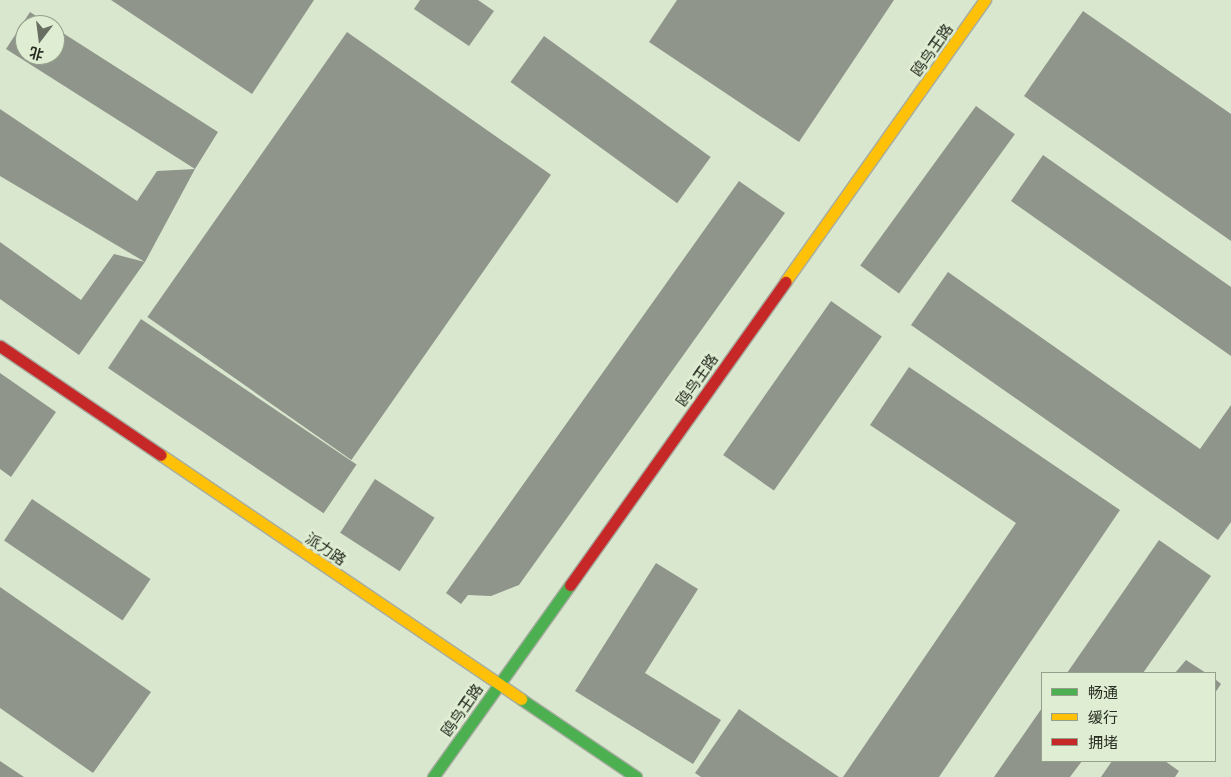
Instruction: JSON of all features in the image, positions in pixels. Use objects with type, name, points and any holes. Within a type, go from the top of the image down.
[{"type":"street","name":"鸥鸟王路","points":[[433,777],[985,0]]},
{"type":"street","name":"派力路","points":[[0,346],[636,777]]},
{"type":"shaded area","points":[[0,0],[1231,0],[1231,777],[0,777]]},
{"type":"building","points":[[111,0],[314,0],[252,94]]},
{"type":"building","points":[[420,0],[478,0],[494,11],[469,46],[414,9]]},
{"type":"building","points":[[677,0],[894,0],[799,142],[649,42]]},
{"type":"building","points":[[1083,11],[1231,114],[1231,241],[1024,96]]},
{"type":"building","points":[[347,32],[551,175],[351,460],[147,317]]},
{"type":"building","points":[[65,34],[218,132],[195,169],[31,65],[65,65]]},
{"type":"building","points":[[15,35],[15,55],[6,49]]},
{"type":"building","points":[[544,36],[711,157],[677,203],[510,82]]},
{"type":"building","points":[[976,106],[1015,134],[899,294],[860,265]]},
{"type":"building","points":[[0,109],[137,201],[157,171],[195,169],[145,262],[0,176]]},
{"type":"building","points":[[1043,155],[1231,287],[1231,356],[1011,201]]},
{"type":"building","points":[[739,181],[785,213],[519,585],[491,596],[468,595],[461,604],[446,593]]},
{"type":"building","points":[[0,242],[81,300],[114,254],[145,262],[79,355],[0,299]]},
{"type":"building","points":[[948,272],[1200,449],[1231,405],[1231,522],[1218,540],[911,325]]},
{"type":"building","points":[[831,301],[882,337],[774,491],[723,455]]},
{"type":"building","points":[[141,319],[357,464],[324,513],[108,368]]},
{"type":"building","points":[[909,367],[1120,510],[939,777],[843,777],[1016,523],[870,425]]},
{"type":"building","points":[[0,373],[56,412],[11,477],[0,469]]},
{"type":"building","points":[[375,479],[435,518],[400,571],[340,533]]},
{"type":"building","points":[[32,499],[151,579],[123,620],[4,540]]},
{"type":"building","points":[[1159,540],[1211,576],[1144,672],[1068,672]]},
{"type":"building","points":[[656,563],[698,589],[645,673],[721,720],[693,764],[575,691]]},
{"type":"building","points":[[0,587],[151,692],[93,773],[0,708]]},
{"type":"building","points":[[1186,660],[1204,672],[1176,672]]},
{"type":"building","points":[[1216,680],[1221,684],[1216,692]]},
{"type":"building","points":[[739,709],[839,777],[701,777],[695,773]]},
{"type":"building","points":[[1041,709],[1041,762],[1081,762],[1070,777],[994,777]]},
{"type":"building","points":[[0,761],[24,777],[0,777]]},
{"type":"building","points":[[1111,762],[1166,762],[1179,771],[1175,777],[1101,777]]},
{"type":"traffic: fast","points":[[433,777],[570,585]]},
{"type":"traffic: fast","points":[[521,699],[636,777]]},
{"type":"traffic: slow","points":[[785,282],[985,0]]},
{"type":"traffic: slow","points":[[161,455],[521,699]]},
{"type":"traffic: jam","points":[[570,585],[785,282]]},
{"type":"traffic: jam","points":[[0,346],[161,455]]}]
